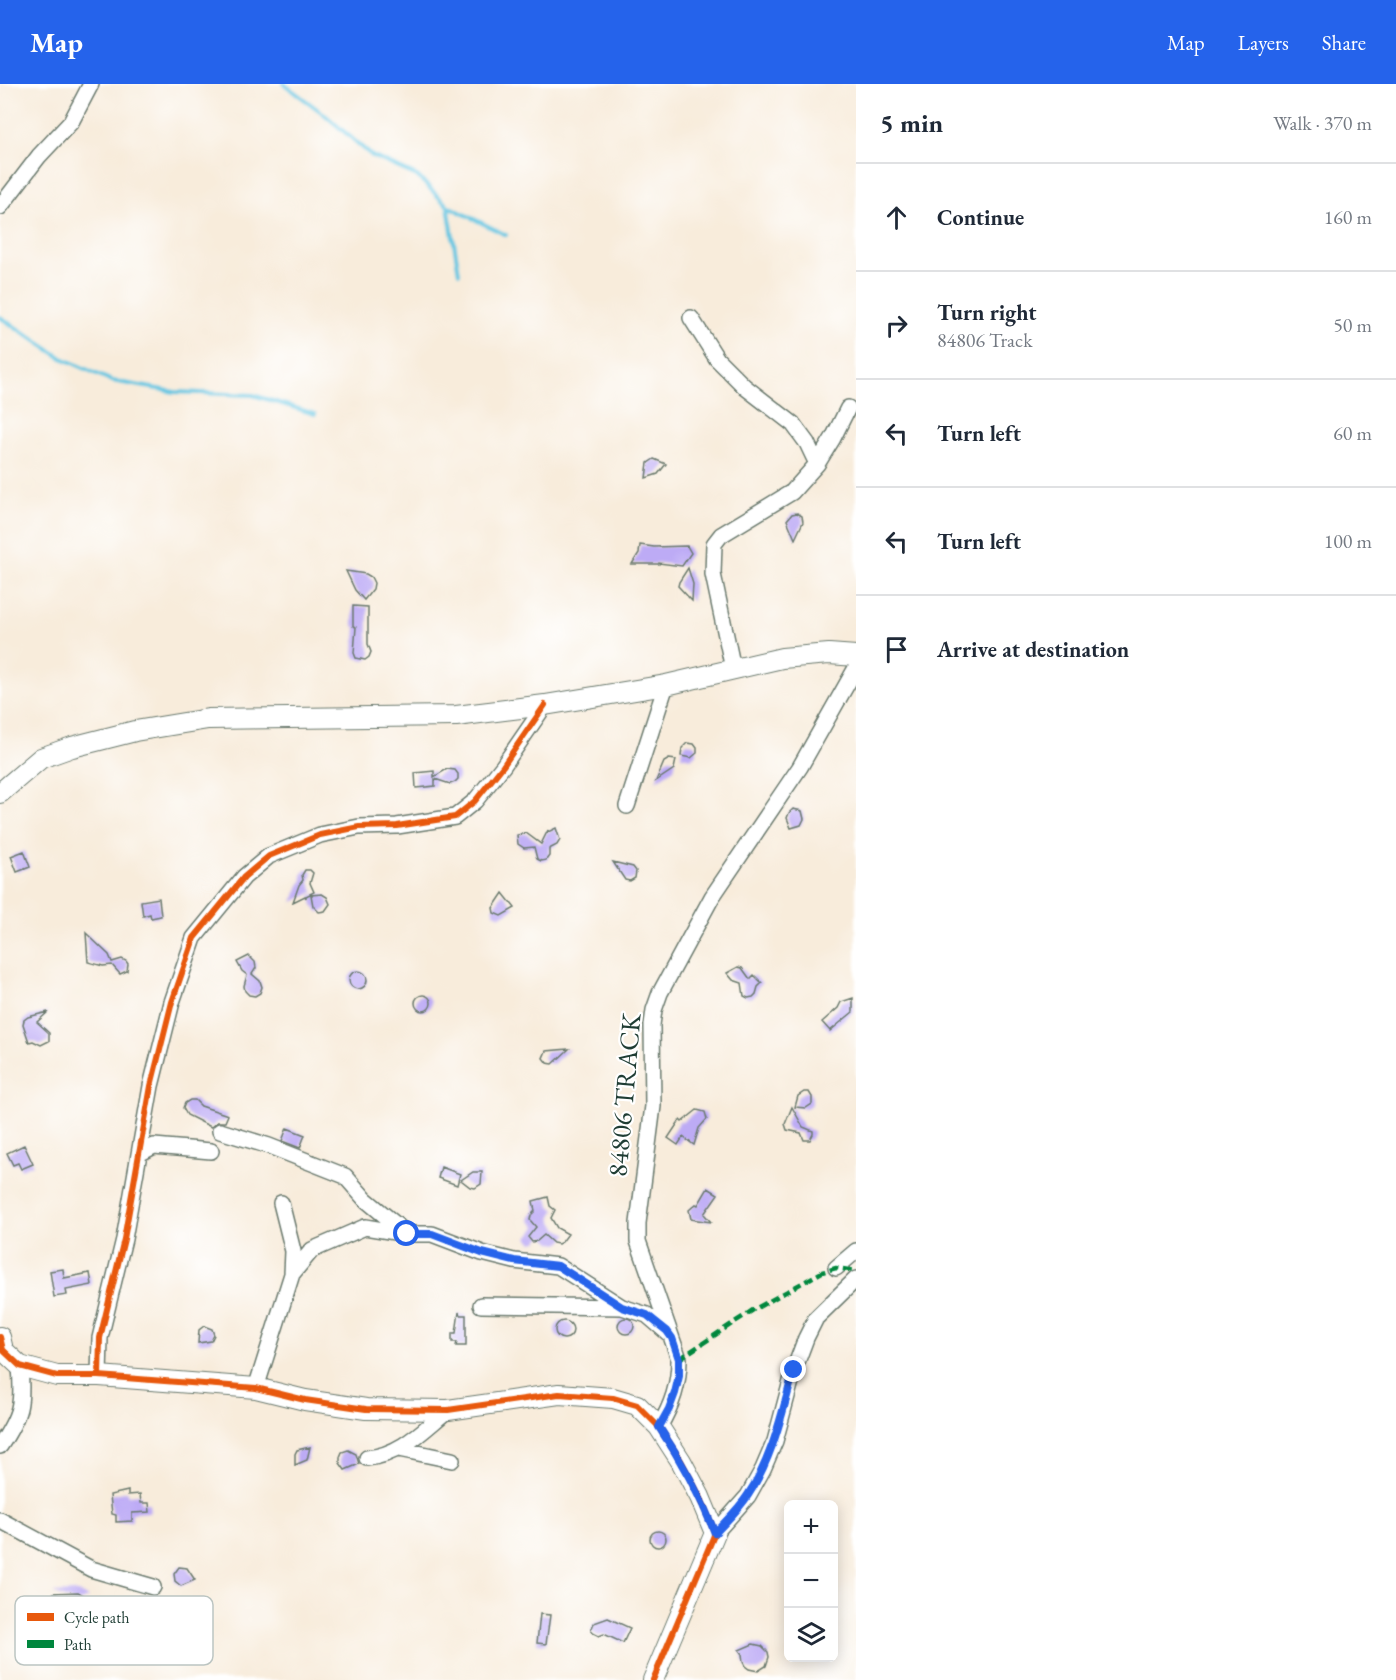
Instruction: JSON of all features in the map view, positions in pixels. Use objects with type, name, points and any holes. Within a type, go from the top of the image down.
[{"type":"street","points":[[0,207],[39,156],[71,122],[91,84]]},
{"type":"street","points":[[692,318],[717,359],[745,387],[793,424],[817,464]]},
{"type":"street","points":[[733,669],[714,574],[714,544],[721,535],[792,492],[817,464],[848,408]]},
{"type":"street","points":[[0,793],[41,758],[72,747],[135,731],[208,719],[456,716],[545,705],[666,685],[782,658],[829,654],[856,656]]},
{"type":"street","name":"84806 TRACK","points":[[659,1427],[669,1409],[679,1376],[679,1359],[638,1241],[638,1223],[653,1106],[652,1025],[654,1010],[674,965],[712,897],[800,767],[856,668]]},
{"type":"street","points":[[627,806],[666,685]]},
{"type":"street","points":[[99,1376],[100,1338],[124,1239],[151,1086],[183,968],[194,938],[244,877],[269,856],[320,835],[359,827],[397,826],[446,820],[467,810],[496,775],[545,705]]},
{"type":"street","points":[[220,1131],[269,1146],[345,1176],[365,1199],[407,1234]]},
{"type":"street","points":[[139,1154],[154,1146],[211,1152]]},
{"type":"street","points":[[256,1388],[292,1274],[293,1251],[281,1203]]},
{"type":"street","points":[[292,1274],[312,1250],[364,1227],[407,1234],[432,1234],[482,1253],[514,1261],[558,1266],[622,1307],[647,1315],[672,1338]]},
{"type":"street","points":[[836,1268],[856,1251]]},
{"type":"street","points":[[653,1680],[715,1533],[748,1496],[763,1469],[775,1441],[794,1370],[816,1318],[856,1279]]},
{"type":"street","points":[[481,1305],[622,1307]]},
{"type":"street","points":[[1,1345],[20,1366],[57,1376],[99,1376],[256,1388],[305,1400],[366,1409],[448,1410],[559,1394],[613,1398],[638,1405],[659,1427],[681,1461],[700,1497],[715,1533]]},
{"type":"street","points":[[0,1446],[18,1417],[23,1395],[20,1366]]},
{"type":"street","points":[[367,1458],[382,1457],[399,1449],[448,1410]]},
{"type":"street","points":[[399,1449],[452,1460]]},
{"type":"street","points":[[0,1520],[91,1569],[153,1587]]},
{"type":"building","points":[[654,459],[666,464],[658,474],[646,478],[648,463]]},
{"type":"building","points":[[797,513],[802,516],[803,522],[795,539],[787,520],[792,514]]},
{"type":"building","points":[[640,545],[687,546],[691,553],[682,566],[659,563],[632,564],[639,553]]},
{"type":"building","points":[[688,568],[693,584],[692,601],[678,586]]},
{"type":"building","points":[[346,571],[371,577],[374,583],[373,589],[364,600],[355,590]]},
{"type":"building","points":[[353,606],[368,607],[368,644],[371,652],[365,660],[356,658],[354,653],[356,627],[353,626]]},
{"type":"building","points":[[687,743],[694,744],[697,748],[697,753],[691,758],[681,756],[682,748]]},
{"type":"building","points":[[669,759],[676,760],[674,769],[656,781],[664,762]]},
{"type":"building","points":[[447,769],[455,770],[458,774],[455,782],[450,784],[435,779],[435,786],[416,788],[415,773],[434,771],[434,777]]},
{"type":"building","points":[[793,809],[802,811],[804,819],[801,825],[791,828],[787,818]]},
{"type":"building","points":[[556,828],[560,840],[557,845],[549,849],[549,856],[546,860],[537,859],[534,847],[524,848],[518,844],[517,835],[526,833],[541,844],[548,830],[548,832]]},
{"type":"building","points":[[24,851],[30,867],[17,872],[11,856]]},
{"type":"building","points":[[613,862],[633,867],[636,871],[635,878],[630,881],[625,880]]},
{"type":"building","points":[[305,870],[313,873],[310,883],[314,892],[306,898],[305,896],[293,902],[303,880],[302,875]]},
{"type":"building","points":[[503,893],[515,908],[501,916],[494,913],[493,908]]},
{"type":"building","points":[[322,894],[327,897],[330,904],[325,911],[319,912],[313,906],[311,895]]},
{"type":"building","points":[[159,898],[161,916],[151,918],[150,914],[143,916],[141,901]]},
{"type":"building","points":[[86,933],[109,955],[112,962],[122,959],[126,961],[127,971],[120,974],[112,965],[103,966],[88,962]]},
{"type":"building","points":[[249,956],[255,962],[256,968],[252,974],[260,981],[262,987],[260,993],[255,996],[245,991],[247,975],[237,962]]},
{"type":"building","points":[[738,967],[742,968],[750,979],[754,975],[762,983],[753,997],[744,996],[742,983],[733,980],[727,973]]},
{"type":"building","points":[[358,971],[364,974],[367,980],[364,986],[358,989],[352,986],[349,980],[352,974]]},
{"type":"building","points":[[420,995],[426,995],[431,1003],[429,1009],[420,1011],[415,1006],[415,1000]]},
{"type":"building","points":[[853,998],[853,1012],[830,1031],[822,1022],[838,1008],[841,1002]]},
{"type":"building","points":[[48,1012],[37,1022],[49,1033],[49,1041],[41,1045],[33,1041],[29,1042],[23,1024],[24,1020]]},
{"type":"building","points":[[569,1049],[553,1064],[547,1063],[543,1058],[546,1051]]},
{"type":"building","points":[[809,1092],[812,1104],[806,1108],[795,1107],[798,1096]]},
{"type":"building","points":[[190,1100],[195,1100],[201,1106],[228,1115],[225,1122],[217,1122],[211,1127],[187,1115],[183,1108]]},
{"type":"building","points":[[792,1107],[803,1127],[813,1131],[810,1140],[804,1140],[801,1133],[787,1130],[785,1124]]},
{"type":"building","points":[[697,1110],[705,1112],[707,1119],[699,1128],[694,1145],[683,1137],[678,1145],[668,1138],[680,1120],[682,1122]]},
{"type":"building","points":[[287,1128],[305,1135],[300,1148],[282,1141]]},
{"type":"building","points":[[24,1145],[33,1164],[21,1169],[18,1163],[13,1165],[7,1153]]},
{"type":"building","points":[[441,1167],[460,1174],[457,1185],[438,1178]]},
{"type":"building","points":[[473,1172],[482,1172],[481,1184],[475,1188],[461,1180]]},
{"type":"building","points":[[708,1188],[718,1194],[704,1214],[711,1222],[691,1219],[689,1210],[696,1204],[698,1205]]},
{"type":"building","points":[[548,1197],[550,1206],[555,1210],[551,1218],[557,1228],[568,1234],[558,1244],[553,1243],[544,1235],[532,1242],[528,1237],[536,1227],[530,1220],[535,1211],[533,1201]]},
{"type":"building","points":[[63,1269],[64,1278],[90,1273],[92,1285],[66,1290],[67,1295],[54,1297],[50,1271]]},
{"type":"building","points":[[459,1312],[460,1315],[466,1315],[466,1346],[456,1346],[457,1342],[452,1342],[452,1333],[456,1333]]},
{"type":"building","points":[[623,1318],[629,1318],[634,1326],[632,1332],[623,1334],[618,1329],[618,1323]]},
{"type":"building","points":[[560,1321],[568,1321],[573,1326],[571,1337],[560,1339],[555,1334],[555,1326]]},
{"type":"building","points":[[204,1326],[212,1329],[214,1335],[211,1341],[198,1343],[199,1330]]},
{"type":"building","points":[[310,1447],[307,1460],[295,1465],[297,1450]]},
{"type":"building","points":[[348,1450],[356,1454],[359,1464],[345,1470],[340,1463],[340,1457],[342,1452]]},
{"type":"building","points":[[128,1491],[128,1495],[140,1494],[141,1503],[149,1503],[150,1512],[132,1513],[132,1521],[116,1522],[116,1515],[112,1514],[110,1495]]},
{"type":"building","points":[[658,1531],[666,1539],[658,1547],[650,1539]]},
{"type":"building","points":[[179,1567],[187,1568],[195,1580],[181,1586],[175,1581],[174,1574]]},
{"type":"building","points":[[78,1592],[85,1596],[60,1596],[53,1593]]},
{"type":"building","points":[[540,1614],[550,1615],[546,1644],[537,1643]]},
{"type":"building","points":[[608,1618],[630,1628],[623,1643],[604,1634],[599,1636],[591,1630],[594,1623]]},
{"type":"building","points":[[753,1644],[762,1646],[768,1652],[769,1657],[766,1666],[758,1671],[745,1666],[739,1650]]},
{"type":"waterway","points":[[284,84],[324,114],[372,156],[417,176],[448,206],[459,273]]},
{"type":"waterway","points":[[448,206],[506,235]]},
{"type":"waterway","points":[[0,317],[62,358],[112,381],[175,392],[253,395],[315,414]]},
{"type":"marked path","points":[[679,1359],[753,1310],[822,1272],[836,1268],[856,1271]]},
{"type":"cycle path","points":[[99,1376],[100,1338],[124,1239],[151,1086],[172,1002],[194,938],[244,877],[269,856],[320,835],[359,827],[397,826],[455,817],[475,801],[503,766],[545,705]]},
{"type":"cycle path","points":[[0,1337],[3,1350],[20,1366],[57,1376],[99,1376],[256,1388],[305,1400],[366,1409],[448,1410],[559,1394],[613,1398],[637,1405],[659,1427],[681,1461],[700,1497],[715,1533],[653,1680]]},
{"type":"route","points":[[407,1234],[432,1234],[482,1253],[514,1261],[558,1266],[622,1307],[647,1315],[667,1331],[672,1338],[679,1359],[679,1376],[669,1409],[659,1427],[681,1461],[700,1497],[715,1533],[748,1496],[763,1469],[775,1441],[794,1370]]}]
